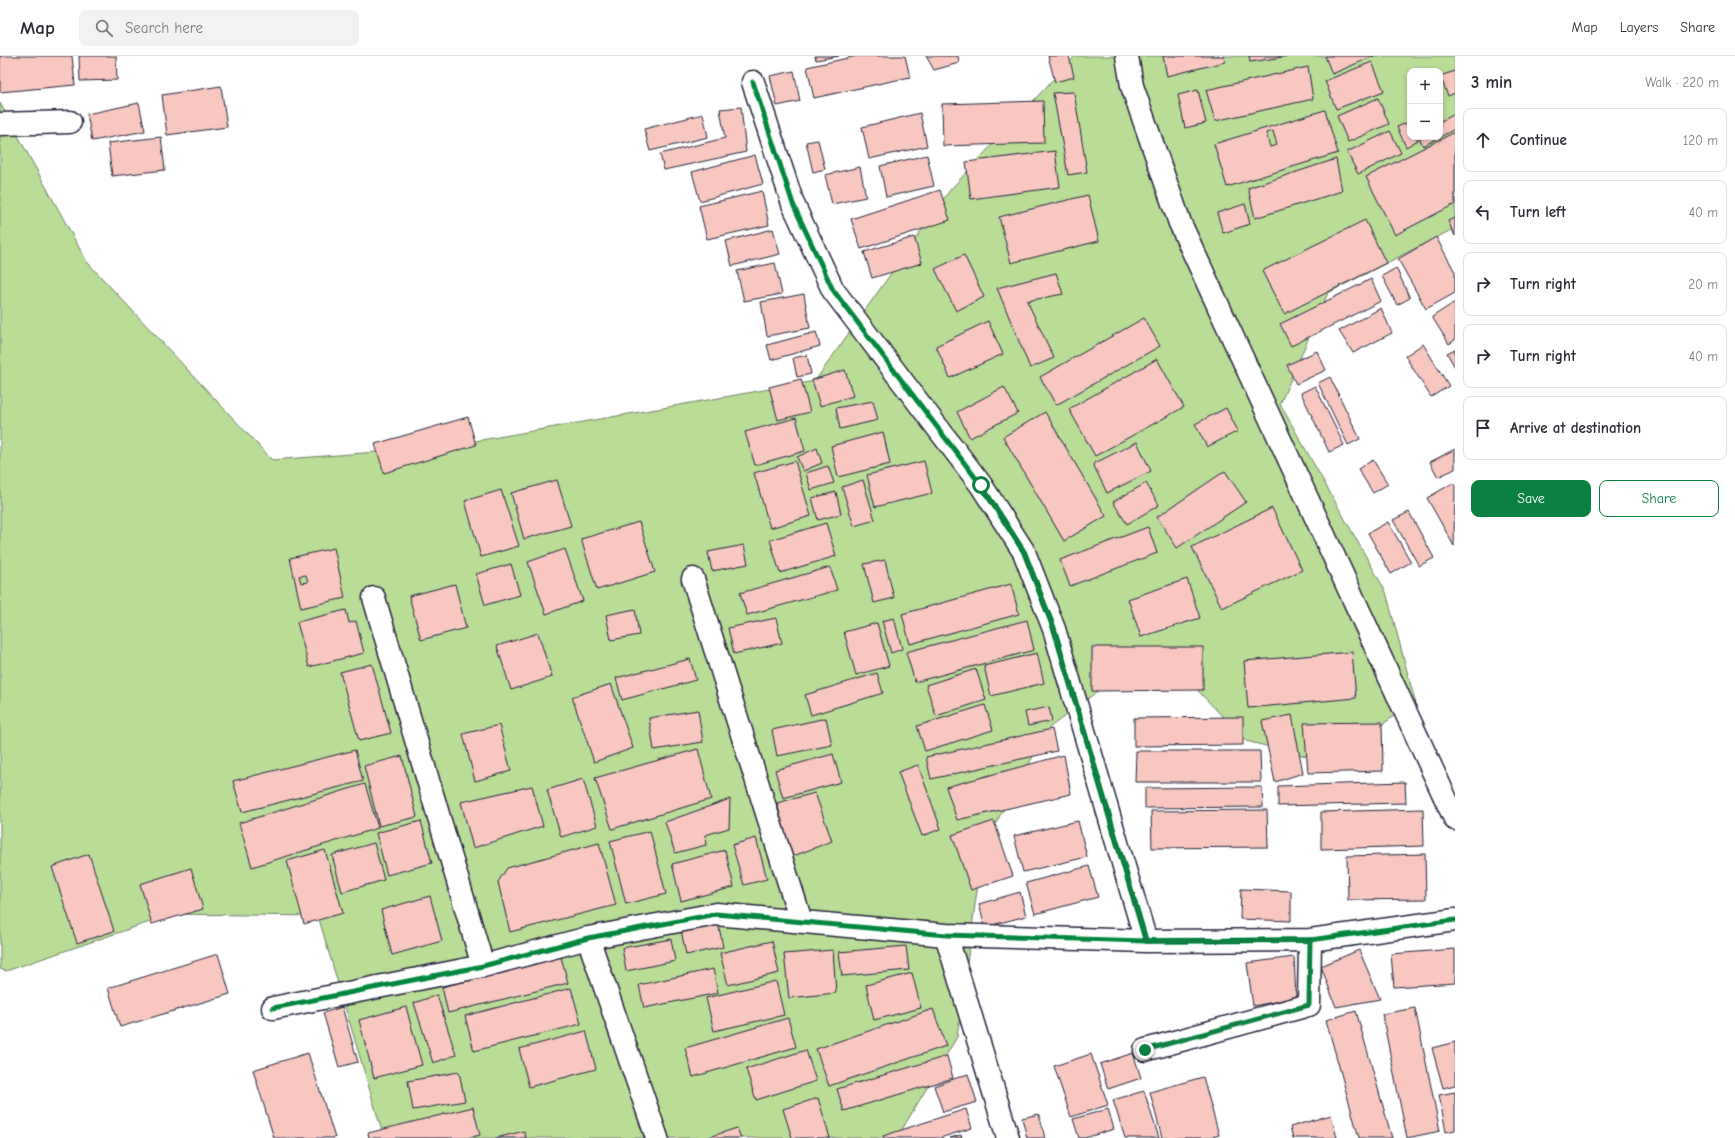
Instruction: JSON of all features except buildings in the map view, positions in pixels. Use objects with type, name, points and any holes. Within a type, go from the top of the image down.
[{"type":"street","points":[[1127,56],[1132,86],[1180,223],[1455,819]]},
{"type":"street","points":[[753,82],[793,204],[833,290],[981,485],[1024,552],[1054,629],[1146,941]]},
{"type":"street","points":[[0,124],[70,122]]},
{"type":"street","points":[[693,579],[802,921]]},
{"type":"street","points":[[374,598],[483,966]]},
{"type":"street","points":[[273,1008],[483,966],[588,938],[716,914],[946,935],[1146,941],[1310,940],[1455,920]]},
{"type":"street","points":[[946,935],[1008,1138]]},
{"type":"street","points":[[588,938],[657,1138]]},
{"type":"street","points":[[1145,1050],[1309,1005],[1310,940]]},
{"type":"green space","points":[[1075,56],[1455,56],[1455,228],[1328,293],[1280,404],[1386,592],[1415,701],[1330,762],[1246,741],[1156,647],[1049,728],[983,846],[957,1037],[897,1138],[384,1138],[318,916],[173,914],[6,971],[0,969],[0,103],[87,262],[272,460],[442,447],[815,381],[950,190]]},
{"type":"cycle path","points":[[753,82],[793,204],[833,290],[981,485],[1024,552],[1054,629],[1146,941]]},
{"type":"cycle path","points":[[273,1008],[483,966],[588,938],[716,914],[946,935],[1146,941],[1310,940],[1455,920]]},
{"type":"route","points":[[981,485],[1024,552],[1054,629],[1146,941],[1310,940],[1309,1005],[1145,1050]]}]
